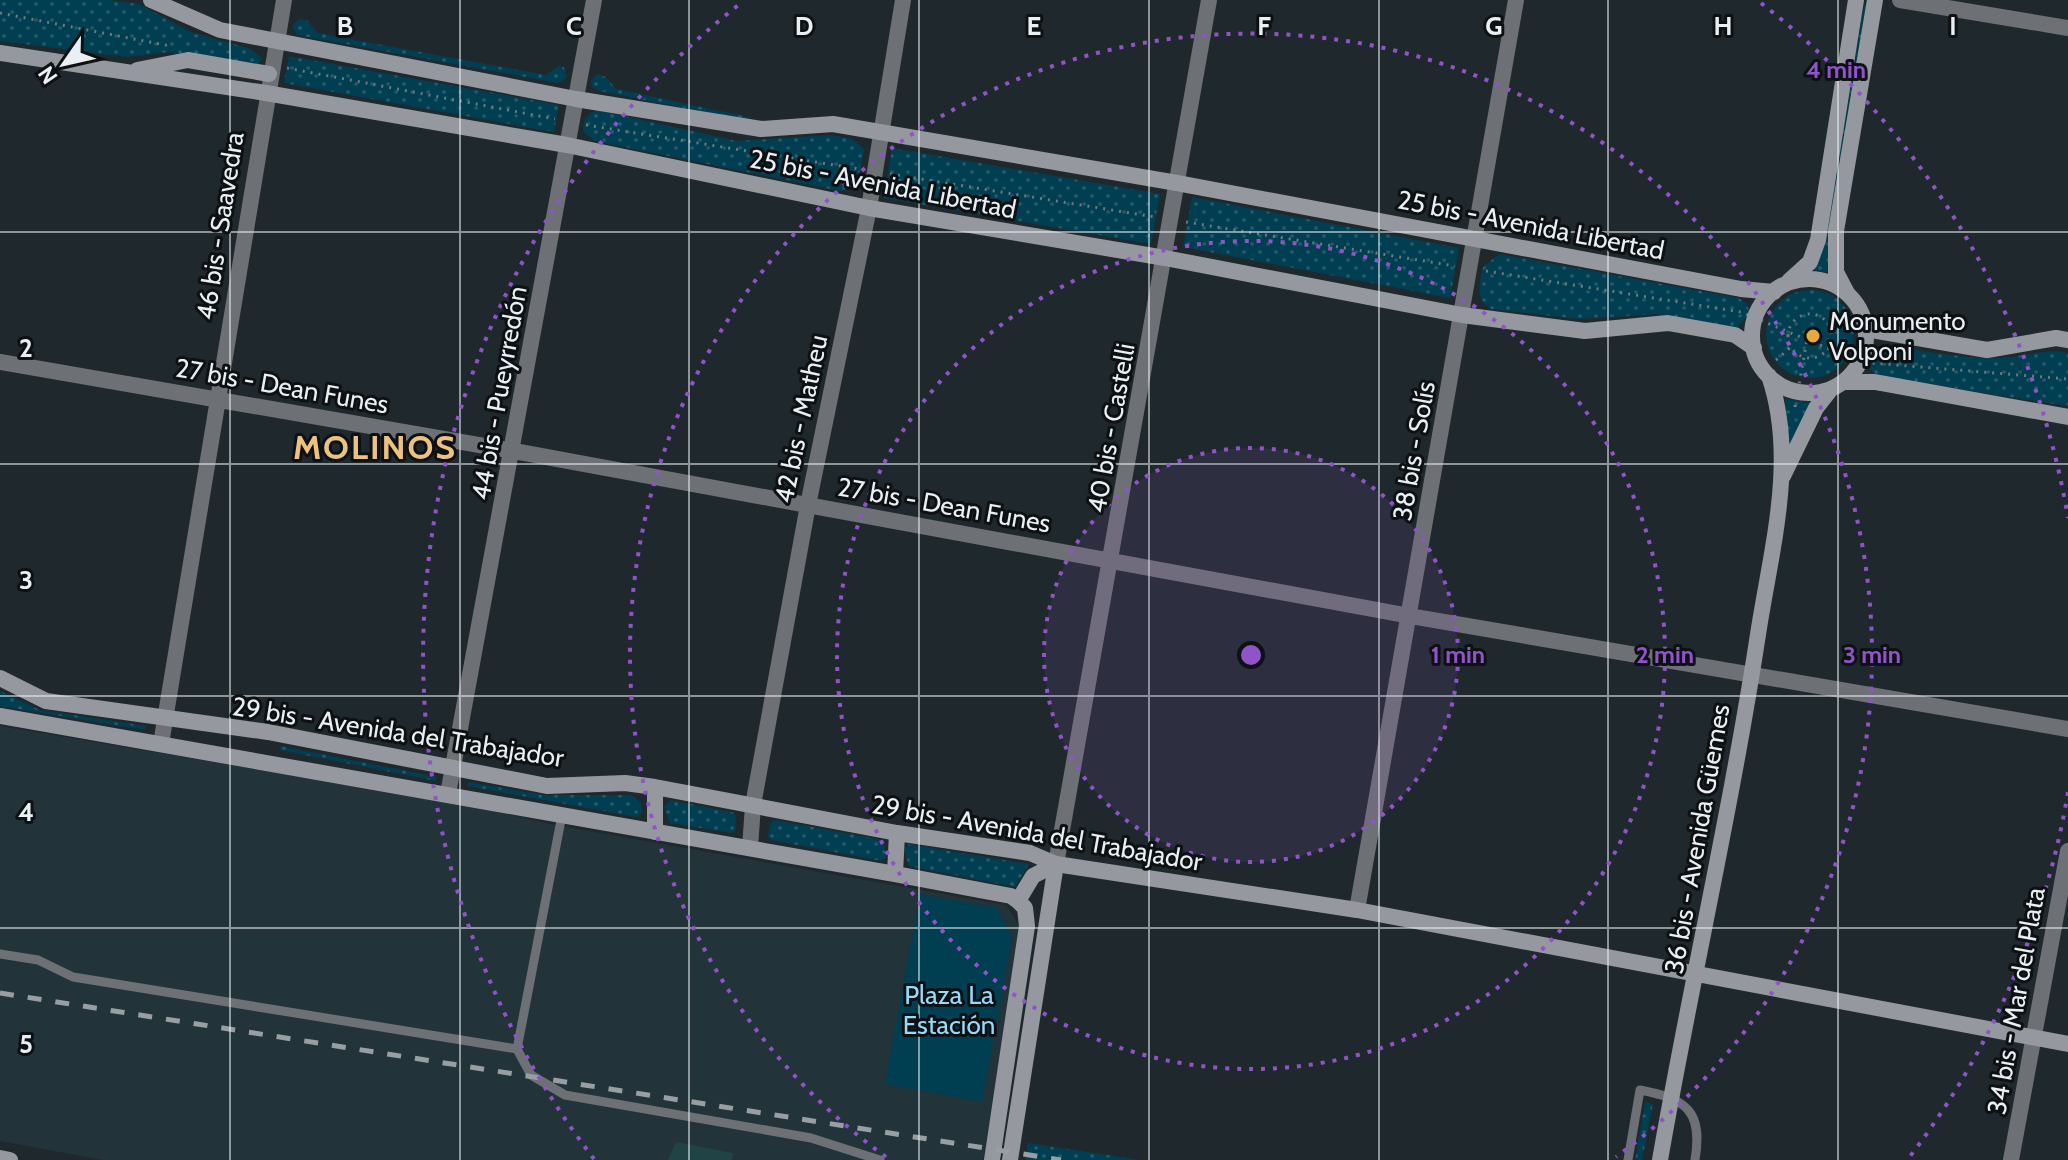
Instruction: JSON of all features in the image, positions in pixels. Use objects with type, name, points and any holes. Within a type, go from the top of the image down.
[{"type":"main road","name":"25 bis - Avenida Libertad","points":[[151,0],[220,30],[275,43],[576,99],[761,129],[833,124],[1177,183],[1741,289],[1780,288],[1799,280],[1825,281],[1848,294]]},
{"type":"main road","points":[[1754,348],[1756,318],[1780,288],[1810,262],[1818,240],[1856,0]]},
{"type":"main road","points":[[1860,362],[1866,329],[1857,304],[1836,272],[1836,231],[1875,0]]},
{"type":"main road","name":"25 bis - Avenida Libertad","points":[[0,53],[266,93],[567,145],[869,208],[1165,258],[1462,315],[1585,331],[1668,323],[1735,335],[1754,348]]},
{"type":"main road","points":[[132,72],[188,60],[270,70]]},
{"type":"main road","points":[[1866,329],[1987,350],[2056,338],[2068,340]]},
{"type":"main road","name":"36 bis - Avenida Güemes","points":[[1660,1160],[1752,673],[1782,478],[1778,402],[1754,348]]},
{"type":"main road","name":"36 bis - Avenida Güemes","points":[[1782,478],[1816,408],[1860,362]]},
{"type":"main road","points":[[1766,373],[1798,391],[1875,382],[2068,417]]},
{"type":"main road","name":"29 bis - Avenida del Trabajador","points":[[0,678],[46,701],[268,732],[547,786],[625,783],[655,787],[897,833],[1030,853],[1056,864],[1357,910],[2068,1044]]},
{"type":"main road","name":"29 bis - Avenida del Trabajador","points":[[0,716],[895,874],[1011,896],[1018,901]]},
{"type":"main road","points":[[263,760],[268,732]]},
{"type":"main road","points":[[655,787],[655,832]]},
{"type":"main road","points":[[895,874],[897,833]]},
{"type":"main road","points":[[992,1160],[1027,926],[1025,908],[1018,901],[1033,876],[1056,864]]},
{"type":"main road","name":"40 bis - Castelli","points":[[1010,1160],[1056,864]]},
{"type":"main road","points":[[1004,1081],[1023,1083]]},
{"type":"main road","points":[[0,1158],[10,1160]]},
{"type":"street","name":"46 bis - Saavedra","points":[[161,744],[266,93],[284,0]]},
{"type":"street","name":"44 bis - Pueyrredón","points":[[448,794],[514,451],[594,0]]},
{"type":"street","name":"42 bis - Matheu","points":[[750,848],[753,805],[808,505],[869,208],[903,0]]},
{"type":"street","name":"40 bis - Castelli","points":[[1056,864],[1113,559],[1209,0]]},
{"type":"street","name":"38 bis - Solís","points":[[1357,910],[1516,0]]},
{"type":"street","points":[[1900,0],[2068,28]]},
{"type":"street","name":"27 bis - Dean Funes","points":[[0,362],[514,451],[1410,616],[2068,729]]},
{"type":"street","name":"34 bis - Mar del Plata","points":[[2011,1160],[2068,851]]},
{"type":"lane","points":[[562,815],[517,1049],[531,1075],[565,1095],[811,1138],[880,1160]]},
{"type":"lane","points":[[0,954],[38,960],[73,977],[517,1049]]},
{"type":"lane","points":[[1628,1160],[1640,1090],[1671,1096],[1696,1119],[1700,1131],[1695,1160]]},
{"type":"path","points":[[0,13],[181,48]]},
{"type":"path","points":[[270,70],[874,172],[1741,312],[1860,362],[2068,379]]},
{"type":"path","points":[[1799,317],[1820,317],[1832,335],[1828,348],[1811,358],[1797,354],[1791,347],[1789,332],[1799,317]]},
{"type":"path","points":[[1766,373],[1791,347]]},
{"type":"shaded area","points":[[0,726],[468,805],[550,824],[1006,905],[1020,927],[1019,941],[983,1160],[103,1160],[0,1141]]},
{"type":"green space","points":[[0,0],[110,0],[139,4],[191,32],[251,49],[262,59],[259,64],[169,52],[127,57],[0,41]]},
{"type":"green space","points":[[1864,5],[1867,6],[1830,273],[1813,270],[1828,225]]},
{"type":"green space","points":[[300,19],[308,21],[317,33],[546,75],[559,66],[564,67],[567,78],[558,83],[297,35],[292,26]]},
{"type":"green space","points":[[289,56],[559,105],[554,132],[284,83]]},
{"type":"green space","points":[[597,74],[606,77],[616,89],[753,118],[739,119],[600,91],[593,88],[591,81]]},
{"type":"green space","points":[[597,110],[737,141],[830,135],[852,139],[864,149],[856,181],[840,191],[595,141],[583,132],[583,128],[586,118]]},
{"type":"green space","points":[[892,148],[1160,194],[1151,244],[884,198]]},
{"type":"green space","points":[[1192,197],[1459,248],[1450,298],[1183,247]]},
{"type":"green space","points":[[1499,254],[1739,298],[1747,304],[1750,313],[1737,328],[1658,314],[1579,319],[1491,309],[1480,296],[1480,285],[1483,267]]},
{"type":"green space","points":[[1810,290],[1835,297],[1847,309],[1854,334],[1847,359],[1835,371],[1810,378],[1785,371],[1773,359],[1766,334],[1773,309],[1785,297]]},
{"type":"green space","points":[[1882,344],[1985,358],[2068,353],[2068,406],[1878,376],[1869,368]]},
{"type":"green space","points":[[1785,399],[1812,403],[1789,452]]},
{"type":"green space","points":[[0,691],[40,710],[146,726],[145,730],[0,706]]},
{"type":"green space","points":[[280,746],[437,777],[436,781],[280,750]]},
{"type":"green space","points":[[468,782],[543,795],[632,795],[641,803],[642,813],[637,817],[467,786]]},
{"type":"green space","points":[[670,800],[735,813],[736,830],[732,833],[670,823],[664,807]]},
{"type":"green space","points":[[775,820],[883,840],[886,857],[882,861],[771,840],[768,837],[770,824]]},
{"type":"green space","points":[[909,844],[1029,864],[1015,887],[909,866],[904,850]]},
{"type":"green space","name":"Plaza La Estación","points":[[920,894],[997,908],[1012,937],[982,1102],[885,1084]]},
{"type":"green space","points":[[1645,1102],[1653,1104],[1642,1160],[1635,1160]]},
{"type":"green space","points":[[1028,1143],[1140,1160],[1025,1160]]},
{"type":"building","points":[[676,1142],[733,1153],[732,1160],[668,1160]]},
{"type":"railway","points":[[0,993],[1061,1160]]},
{"type":"place","name":"Monumento Volponi","points":[[1813,336]]},
{"type":"district","name":"MOLINOS","points":[[375,447]]}]
